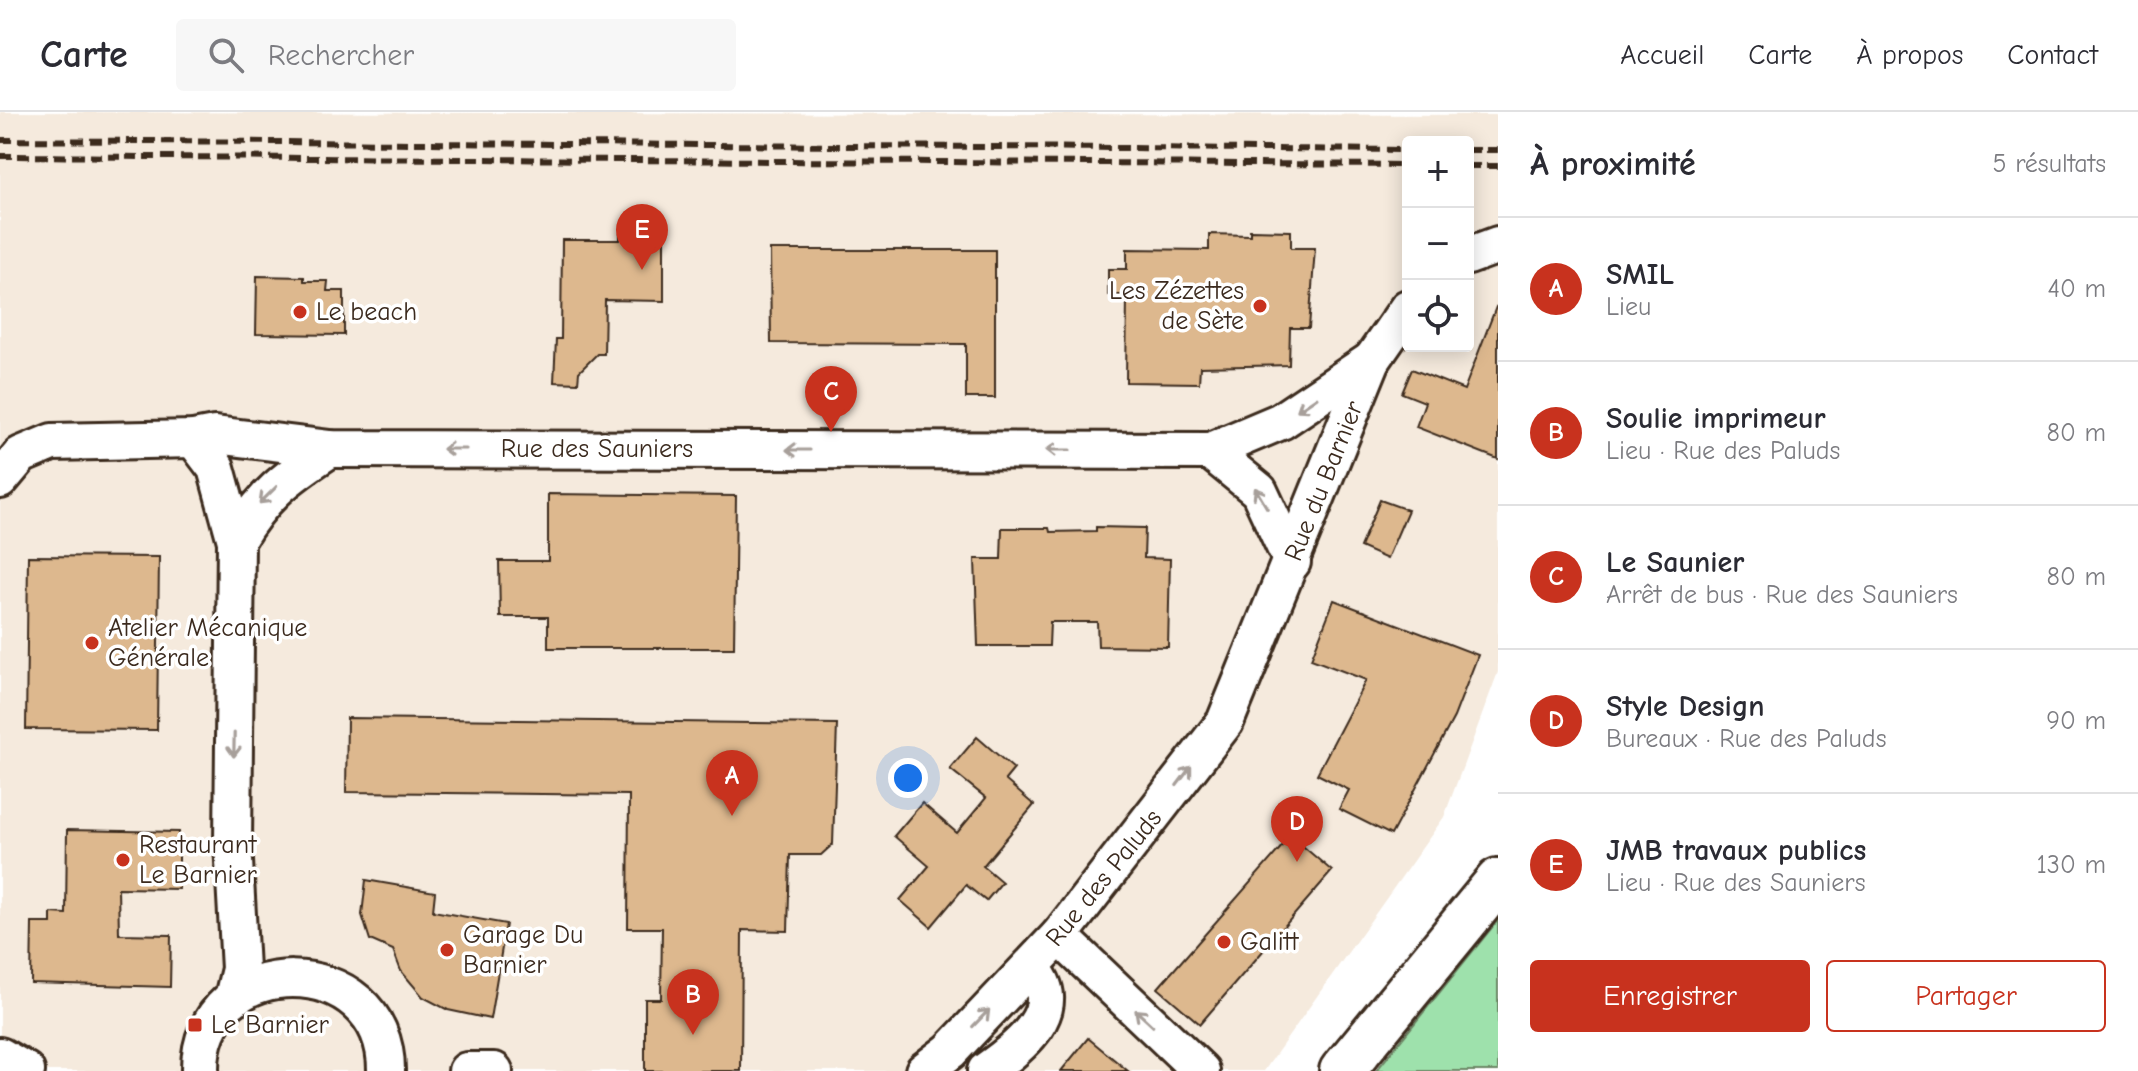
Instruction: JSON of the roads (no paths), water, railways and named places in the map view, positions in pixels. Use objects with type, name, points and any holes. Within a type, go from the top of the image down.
[{"type":"main road","points":[[1342,1071],[1498,881]]},
{"type":"street","points":[[1474,254],[1498,245]]},
{"type":"street","name":"Rue du Barnier","points":[[1252,661],[1372,360],[1402,317]]},
{"type":"street","name":"Rue des Sauniers","points":[[0,480],[21,455],[52,442],[194,439],[215,435],[330,449],[1210,451],[1281,421],[1372,360]]},
{"type":"street","points":[[194,439],[216,468],[236,541],[233,843],[240,969],[233,998]]},
{"type":"street","points":[[236,541],[256,507],[285,478],[330,449]]},
{"type":"street","points":[[1210,451],[1259,491],[1292,562]]},
{"type":"street","name":"Rue des Paluds","points":[[924,1071],[950,1051],[1059,936],[1225,722],[1252,661]]},
{"type":"street","points":[[1059,936],[1201,1071]]},
{"type":"street","points":[[986,1071],[1014,1051],[1042,1020],[1046,994],[1040,978],[1030,967]]},
{"type":"street","points":[[181,1071],[202,1056],[216,1017],[233,998],[252,986],[296,977],[339,989],[372,1020],[382,1040],[386,1071]]},
{"type":"street","points":[[0,1056],[26,1071]]},
{"type":"street","points":[[467,1071],[494,1071]]},
{"type":"railway","points":[[0,140],[1402,150]]},
{"type":"railway","points":[[1474,150],[1498,150]]},
{"type":"railway","points":[[0,156],[1402,165]]},
{"type":"railway","points":[[1474,166],[1498,166]]},
{"type":"place","name":"JMB travaux publics","points":[[642,270]]},
{"type":"place","name":"Les Zézettes de Sète","points":[[1260,306]]},
{"type":"place","name":"Le beach","points":[[300,312]]},
{"type":"place","name":"Le Saunier","points":[[831,432]]},
{"type":"place","name":"Atelier Mécanique Générale","points":[[92,643]]},
{"type":"place","name":"SMIL","points":[[732,816]]},
{"type":"place","name":"Restaurant Le Barnier","points":[[123,860]]},
{"type":"place","name":"Style Design","points":[[1297,862]]},
{"type":"place","name":"Galitt","points":[[1224,942]]},
{"type":"place","name":"Garage Du Barnier","points":[[447,950]]},
{"type":"place","name":"Le Barnier","points":[[195,1025]]},
{"type":"place","name":"Soulie imprimeur","points":[[693,1035]]}]
